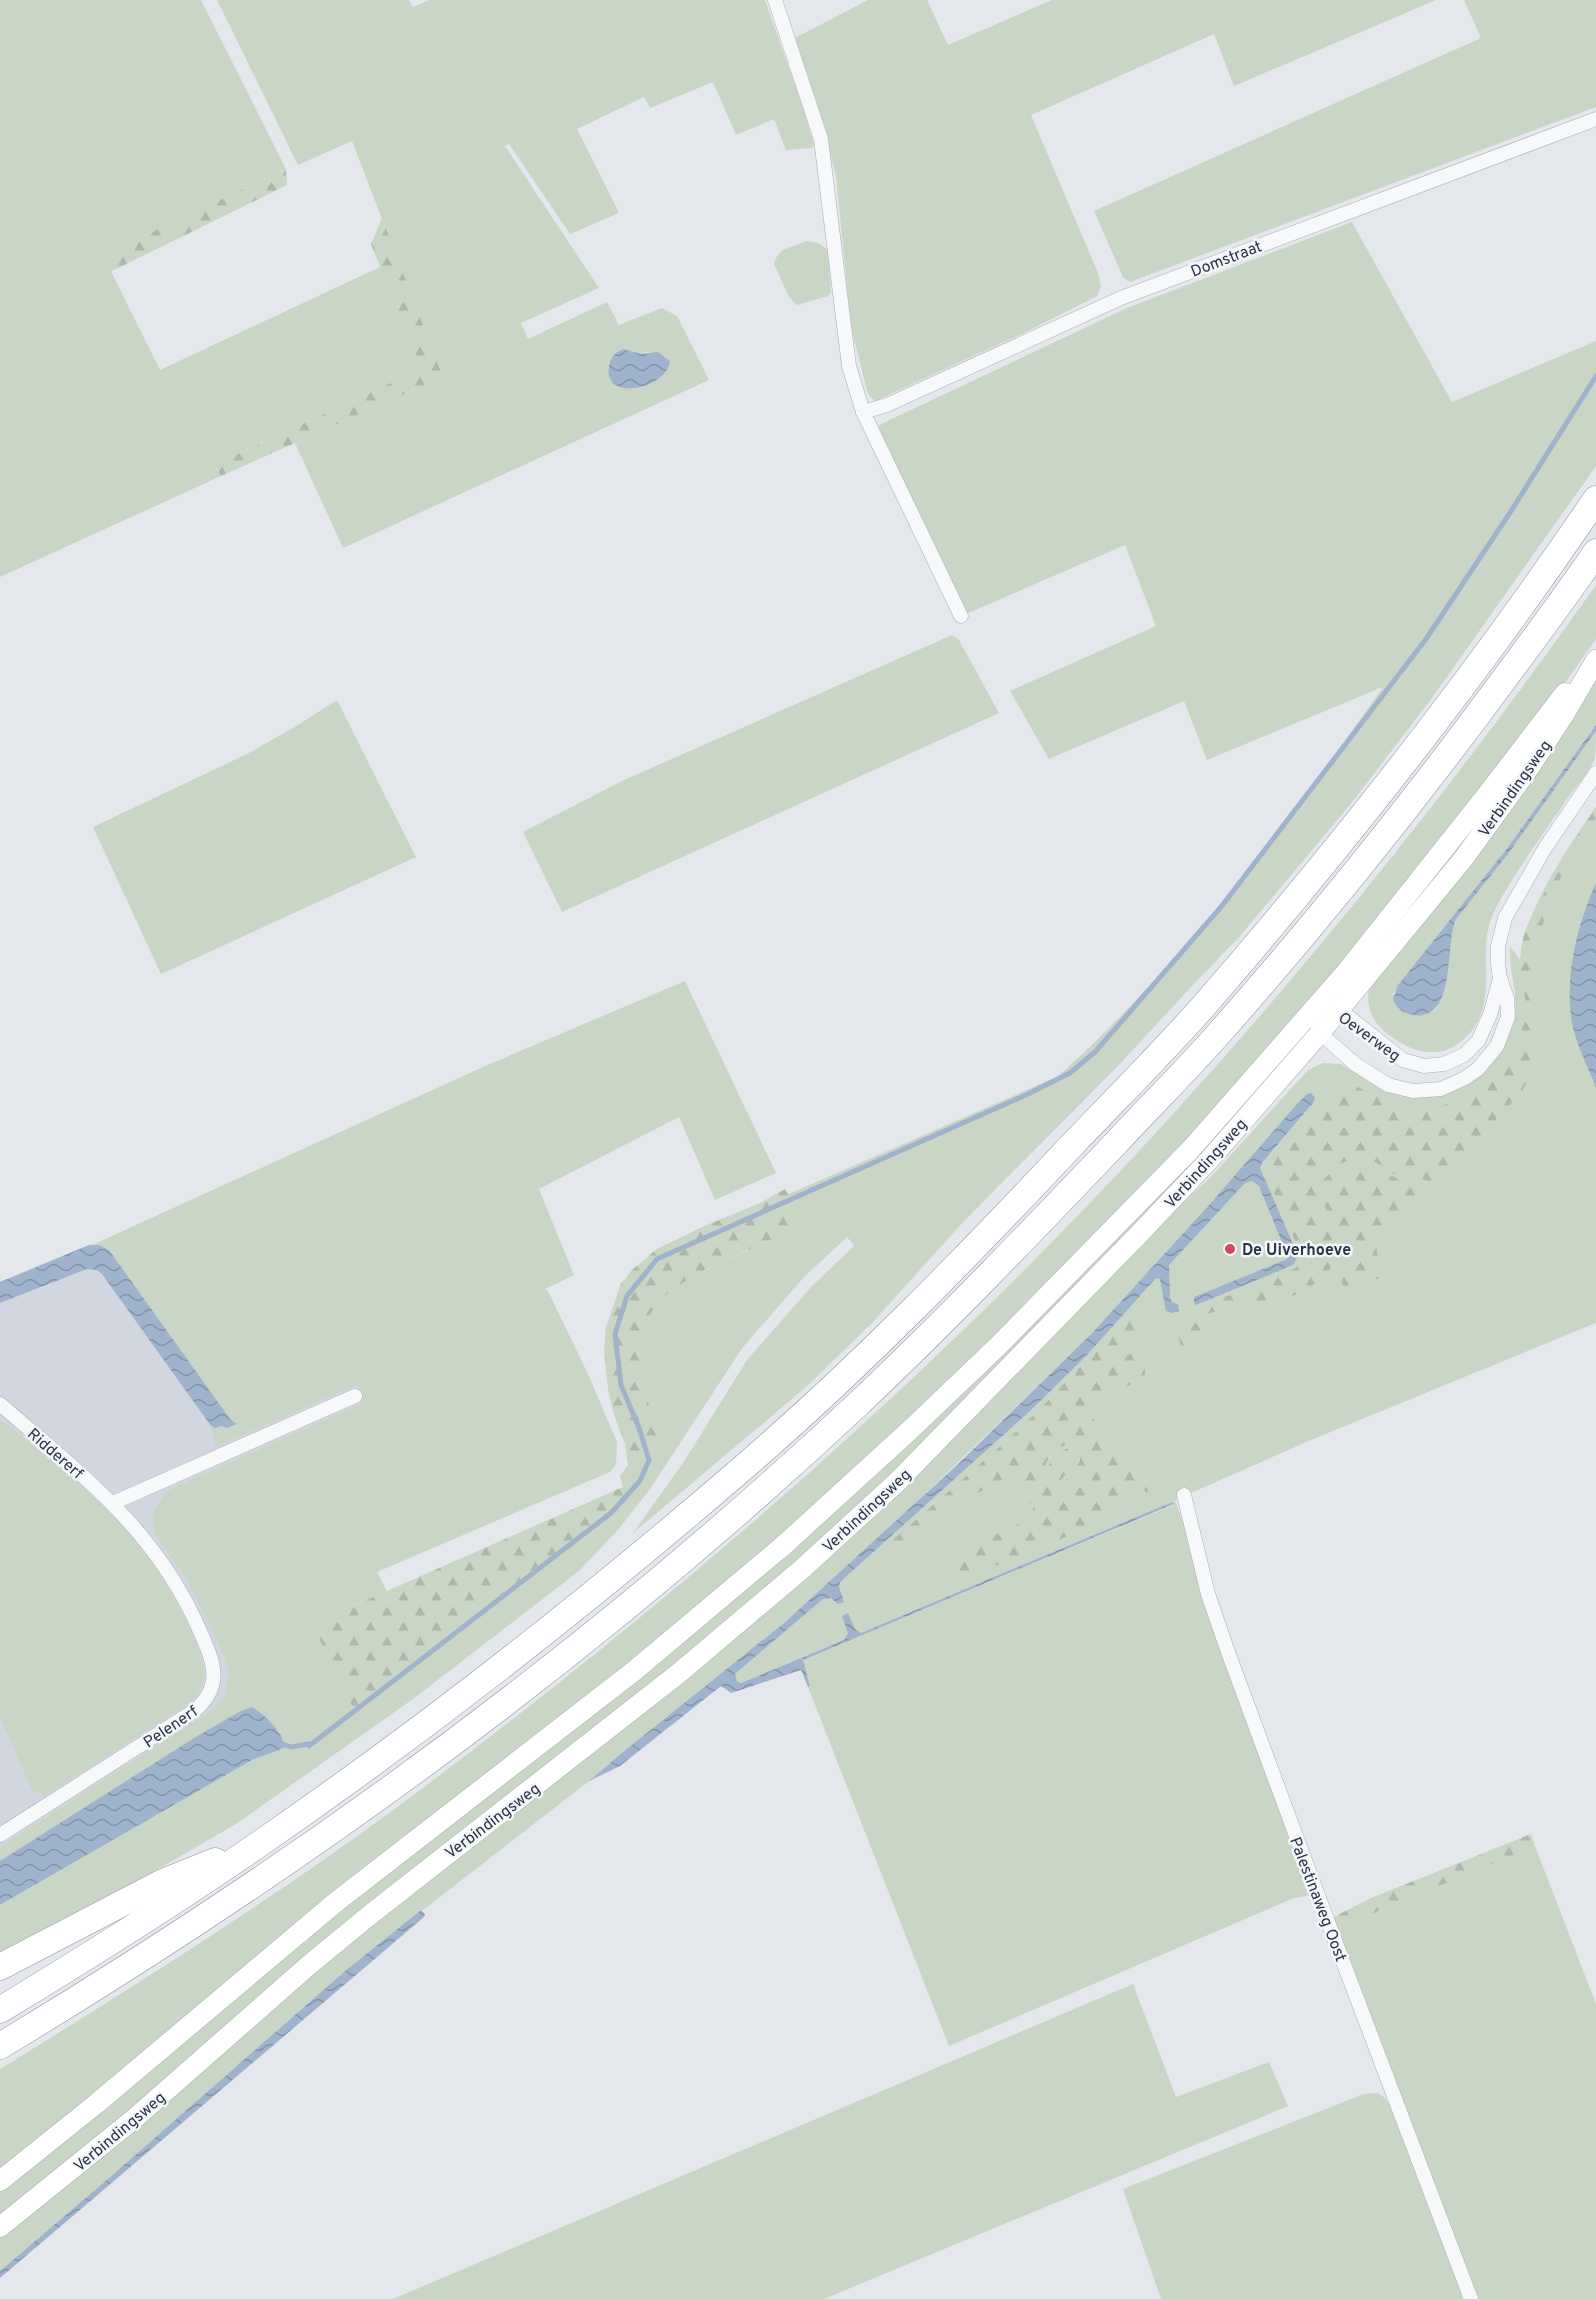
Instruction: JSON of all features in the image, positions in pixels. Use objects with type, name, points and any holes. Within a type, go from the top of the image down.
[{"type":"highway","points":[[0,2010],[131,1928],[261,1842],[378,1759],[568,1614],[741,1470],[840,1378],[972,1251],[1197,1013],[1297,896],[1427,732],[1554,561],[1596,499]]},
{"type":"highway","points":[[0,2046],[80,1998],[271,1872],[486,1718],[649,1587],[858,1405],[990,1276],[1218,1034],[1318,919],[1451,751],[1596,552]]},
{"type":"highway","points":[[0,1967],[163,1882],[261,1842]]},
{"type":"main road","name":"Verbindingsweg","points":[[0,2227],[135,2118],[370,1914],[679,1673],[856,1521],[944,1436],[1210,1159],[1320,1034],[1408,929],[1486,829],[1559,722],[1596,658]]},
{"type":"main road","name":"Verbindingsweg","points":[[0,2181],[96,2104],[327,1909],[634,1671],[784,1545],[927,1415],[1191,1149],[1313,1010],[1472,815],[1555,705],[1596,658]]},
{"type":"street","points":[[775,0],[821,139],[849,366],[863,412],[961,616]]},
{"type":"street","name":"Domstraat","points":[[863,412],[887,405],[1121,298],[1596,119]]},
{"type":"street","name":"Oeverweg","points":[[1500,978],[1490,1015],[1481,1036],[1464,1055],[1444,1064],[1424,1066],[1403,1060],[1340,1010],[1313,1010],[1320,1034],[1380,1082],[1413,1091],[1440,1089],[1465,1078],[1478,1069],[1497,1046],[1508,1017],[1507,998],[1500,978],[1498,946],[1505,918],[1545,848],[1596,773]]},
{"type":"street","points":[[112,1503],[355,1396]]},
{"type":"street","name":"Riddererf","points":[[0,1404],[112,1503]]},
{"type":"street","name":"Palestinaweg Oost","points":[[1184,1495],[1208,1594],[1228,1652],[1323,1910],[1472,2299]]},
{"type":"street","name":"Pelenerf","points":[[0,1835],[194,1711],[201,1705],[212,1686],[214,1677],[211,1658],[186,1598],[155,1551],[112,1503]]},
{"type":"shaded area","points":[[105,1254],[529,1305],[229,1635],[254,1719],[0,1880],[0,1290]]},
{"type":"green space","points":[[0,0],[201,0],[286,169],[103,255],[160,370],[380,267],[422,369],[214,465],[221,476],[0,577]]},
{"type":"green space","points":[[217,0],[409,0],[413,7],[429,0],[765,0],[814,145],[812,148],[786,150],[774,119],[736,135],[713,82],[650,108],[644,97],[577,129],[619,213],[570,234],[509,144],[505,146],[599,288],[521,323],[528,339],[607,302],[619,325],[662,308],[677,316],[709,380],[343,548],[295,443],[443,377],[352,141],[298,165]],"holes":[[[622,349],[641,354],[651,351],[616,386],[609,371],[613,356]]]},
{"type":"green space","points":[[868,0],[927,0],[948,45],[1052,0],[1436,0],[1234,86],[1214,34],[1031,115],[1098,273],[1101,286],[1097,296],[1028,331],[875,401],[868,394],[851,327],[836,176],[820,113],[795,38]]},
{"type":"green space","points":[[1464,0],[1596,0],[1596,107],[1130,282],[1123,277],[1094,211],[1481,38]]},
{"type":"green space","points":[[286,169],[287,185],[110,272],[103,255]]},
{"type":"green space","points":[[382,218],[443,377],[221,476],[214,465],[421,369],[371,244]]},
{"type":"green space","points":[[1352,222],[1452,402],[1596,341],[1596,466],[1432,698],[1353,801],[1240,936],[1119,1065],[965,1220],[871,1324],[805,1388],[633,1533],[685,1460],[747,1360],[811,1287],[854,1246],[847,1237],[805,1276],[743,1347],[650,1489],[617,1531],[579,1571],[413,1699],[236,1824],[153,1872],[0,1952],[0,1905],[252,1760],[284,1748],[284,1743],[239,1712],[0,1861],[0,1847],[214,1709],[226,1694],[229,1671],[224,1655],[188,1581],[158,1539],[154,1529],[152,1518],[155,1509],[167,1491],[364,1402],[356,1385],[216,1447],[211,1426],[227,1428],[237,1423],[230,1419],[95,1245],[92,1245],[483,1067],[685,981],[776,1173],[715,1200],[679,1117],[539,1189],[574,1275],[545,1289],[588,1374],[617,1442],[616,1464],[610,1472],[377,1572],[387,1591],[312,1624],[354,1710],[571,1543],[628,1491],[623,1487],[620,1476],[628,1465],[627,1460],[661,1440],[645,1391],[642,1356],[643,1338],[648,1322],[655,1306],[665,1295],[700,1272],[722,1261],[801,1229],[789,1194],[1056,1077],[1065,1070],[1110,1027],[1195,935],[1311,788],[1383,687],[1207,760],[1184,701],[1049,759],[1010,691],[1156,626],[1125,545],[966,614],[880,433],[879,425],[1127,308]]},
{"type":"green space","points":[[807,241],[818,243],[828,250],[831,292],[828,296],[797,305],[789,297],[774,264],[782,250]]},
{"type":"green space","points":[[1596,585],[1596,639],[1550,704],[1363,944],[1091,1247],[750,1568],[0,2175],[0,2069],[151,1975],[299,1877],[396,1808],[541,1697],[682,1583],[820,1464],[953,1340],[1041,1253],[1211,1072],[1372,882],[1449,785]]},
{"type":"green space","points":[[952,635],[959,640],[999,713],[562,912],[523,832],[622,781]]},
{"type":"green space","points":[[1596,676],[1596,725],[1505,851],[1393,994],[1405,1013],[1425,1015],[1435,1010],[1444,988],[1452,930],[1456,919],[1508,854],[1596,731],[1593,763],[1528,855],[1493,914],[1486,943],[1486,987],[1480,1016],[1473,1029],[1454,1047],[1433,1052],[1411,1048],[1384,1031],[1375,1021],[1368,1003],[1369,989]]},
{"type":"green space","points":[[337,700],[416,857],[161,974],[93,827],[247,754]]},
{"type":"green space","points":[[1596,807],[1596,1323],[1311,1440],[1175,1500],[1313,1895],[1294,1898],[949,2046],[808,1687],[810,1686],[802,1660],[1174,1505],[1173,1502],[861,1633],[856,1631],[848,1634],[844,1640],[741,1683],[737,1681],[735,1674],[787,1630],[1094,1341],[1244,1183],[1249,1181],[1315,1101],[1209,1205],[1092,1333],[896,1522],[784,1623],[589,1781],[345,1971],[0,2271],[0,2233],[280,1998],[679,1680],[1144,1237],[1209,1179],[1308,1070],[1323,1063],[1341,1064],[1377,1086],[1392,1092],[1478,1077],[1501,1050],[1514,1018],[1515,994],[1510,946],[1520,960],[1523,941],[1538,901],[1561,860]]},
{"type":"green space","points":[[1596,807],[1596,818],[1579,843],[1558,883],[1540,932],[1534,974],[1535,1052],[1530,1076],[1521,1093],[1436,1184],[1410,1176],[1396,1175],[1375,1162],[1361,1159],[1341,1163],[1329,1170],[1320,1180],[1317,1192],[1334,1246],[1334,1259],[1328,1271],[1319,1281],[1288,1297],[1196,1317],[1195,1309],[1298,1266],[1300,1252],[1264,1170],[1317,1106],[1340,1085],[1348,1080],[1388,1101],[1408,1106],[1429,1107],[1449,1104],[1468,1096],[1486,1083],[1502,1066],[1517,1043],[1525,1017],[1521,953],[1525,932],[1554,874]]},
{"type":"green space","points":[[1279,1057],[1288,1064],[1171,1194],[799,1566],[0,2221],[0,2188],[817,1523]]},
{"type":"green space","points":[[1358,1163],[1374,1166],[1398,1179],[1432,1187],[1401,1216],[1376,1246],[1382,1278],[1344,1287],[1335,1233],[1320,1198],[1320,1189],[1326,1177],[1338,1169]]},
{"type":"green space","points":[[785,1189],[802,1229],[724,1260],[684,1282],[657,1304],[644,1335],[642,1353],[646,1390],[661,1440],[627,1460],[625,1444],[614,1415],[608,1389],[604,1351],[606,1327],[621,1284],[632,1270],[657,1249],[760,1203]]},
{"type":"green space","points":[[1332,1273],[1333,1287],[1298,1298],[1314,1289]]},
{"type":"green space","points":[[1139,1301],[1142,1331],[1122,1351],[1125,1356],[1145,1352],[1145,1377],[1084,1409],[1109,1435],[1101,1476],[1093,1491],[1084,1496],[1072,1498],[1063,1493],[1062,1487],[1080,1461],[1076,1447],[1065,1445],[1050,1456],[1042,1471],[1031,1504],[1005,1479],[956,1504],[889,1552],[885,1547],[1003,1444],[1051,1398]]},
{"type":"green space","points":[[1226,1313],[1198,1341],[1187,1358],[1183,1355],[1177,1329]]},
{"type":"green space","points":[[0,1420],[89,1493],[141,1548],[158,1571],[179,1608],[196,1644],[204,1670],[201,1687],[188,1704],[43,1797],[39,1791],[34,1794],[0,1717]]},
{"type":"green space","points":[[1112,1443],[1128,1457],[1125,1462],[1152,1488],[1146,1493],[1144,1489],[1134,1494],[1136,1497],[1126,1503],[1112,1518],[961,1580],[949,1565],[975,1544],[1026,1518],[1035,1504],[1049,1464],[1055,1456],[1071,1448],[1076,1453],[1074,1464],[1061,1480],[1058,1490],[1061,1497],[1067,1501],[1081,1502],[1097,1493],[1101,1487]]},
{"type":"green space","points":[[623,1487],[628,1491],[571,1543],[354,1710],[312,1624]]},
{"type":"green space","points":[[1531,1834],[1535,1846],[1336,1929],[1332,1918],[1371,1898]]},
{"type":"green space","points":[[1535,1846],[1596,2004],[1596,2299],[1477,2299],[1336,1929]]},
{"type":"green space","points":[[1133,1984],[1176,2097],[1269,2062],[1288,2106],[824,2299],[393,2299]]},
{"type":"green space","points":[[1378,2093],[1390,2106],[1464,2299],[1161,2299],[1123,2189],[1364,2094]]},
{"type":"water","points":[[623,349],[641,354],[658,352],[670,361],[666,371],[648,385],[625,388],[616,385],[610,378],[609,366],[613,356]]},
{"type":"water","points":[[1596,725],[1596,731],[1508,854],[1456,919],[1446,981],[1442,997],[1435,1008],[1425,1015],[1409,1014],[1401,1010],[1393,999],[1398,985],[1505,851]]},
{"type":"water","points":[[1596,883],[1596,1088],[1573,1028],[1570,992],[1578,935]]},
{"type":"water","points":[[1311,1093],[1315,1098],[1313,1103],[1260,1168],[1296,1251],[1297,1258],[1293,1265],[1196,1305],[1194,1303],[1194,1297],[1288,1257],[1259,1186],[1252,1181],[1245,1183],[1169,1265],[1170,1298],[1172,1302],[1178,1304],[1179,1311],[1172,1313],[1166,1311],[1160,1279],[1156,1278],[1087,1355],[1030,1411],[840,1582],[839,1587],[844,1602],[838,1604],[831,1598],[823,1599],[735,1674],[737,1681],[741,1683],[844,1640],[848,1633],[842,1616],[848,1613],[855,1629],[861,1633],[1153,1510],[1173,1502],[1174,1504],[803,1660],[810,1686],[808,1687],[801,1670],[731,1693],[721,1686],[620,1766],[589,1781],[784,1623],[957,1465],[1092,1333],[1298,1103]]},
{"type":"water","points":[[89,1245],[99,1245],[109,1250],[230,1419],[237,1424],[227,1428],[211,1426],[97,1270],[87,1269],[0,1303],[0,1282]]},
{"type":"water","points":[[252,1707],[278,1731],[284,1748],[252,1760],[0,1905],[0,1861],[194,1738]]},
{"type":"water","points":[[421,1910],[425,1914],[424,1917],[0,2278],[0,2271],[345,1971]]},
{"type":"waterway","points":[[279,1743],[291,1747],[308,1744],[309,1746],[611,1513],[640,1481],[649,1460],[639,1428],[621,1385],[615,1334],[627,1296],[657,1259],[1026,1095],[1070,1073],[1095,1052],[1221,907],[1426,639],[1513,508],[1596,376]]},
{"type":"place","name":"De Uiverhoeve","points":[[1230,1249]]}]
